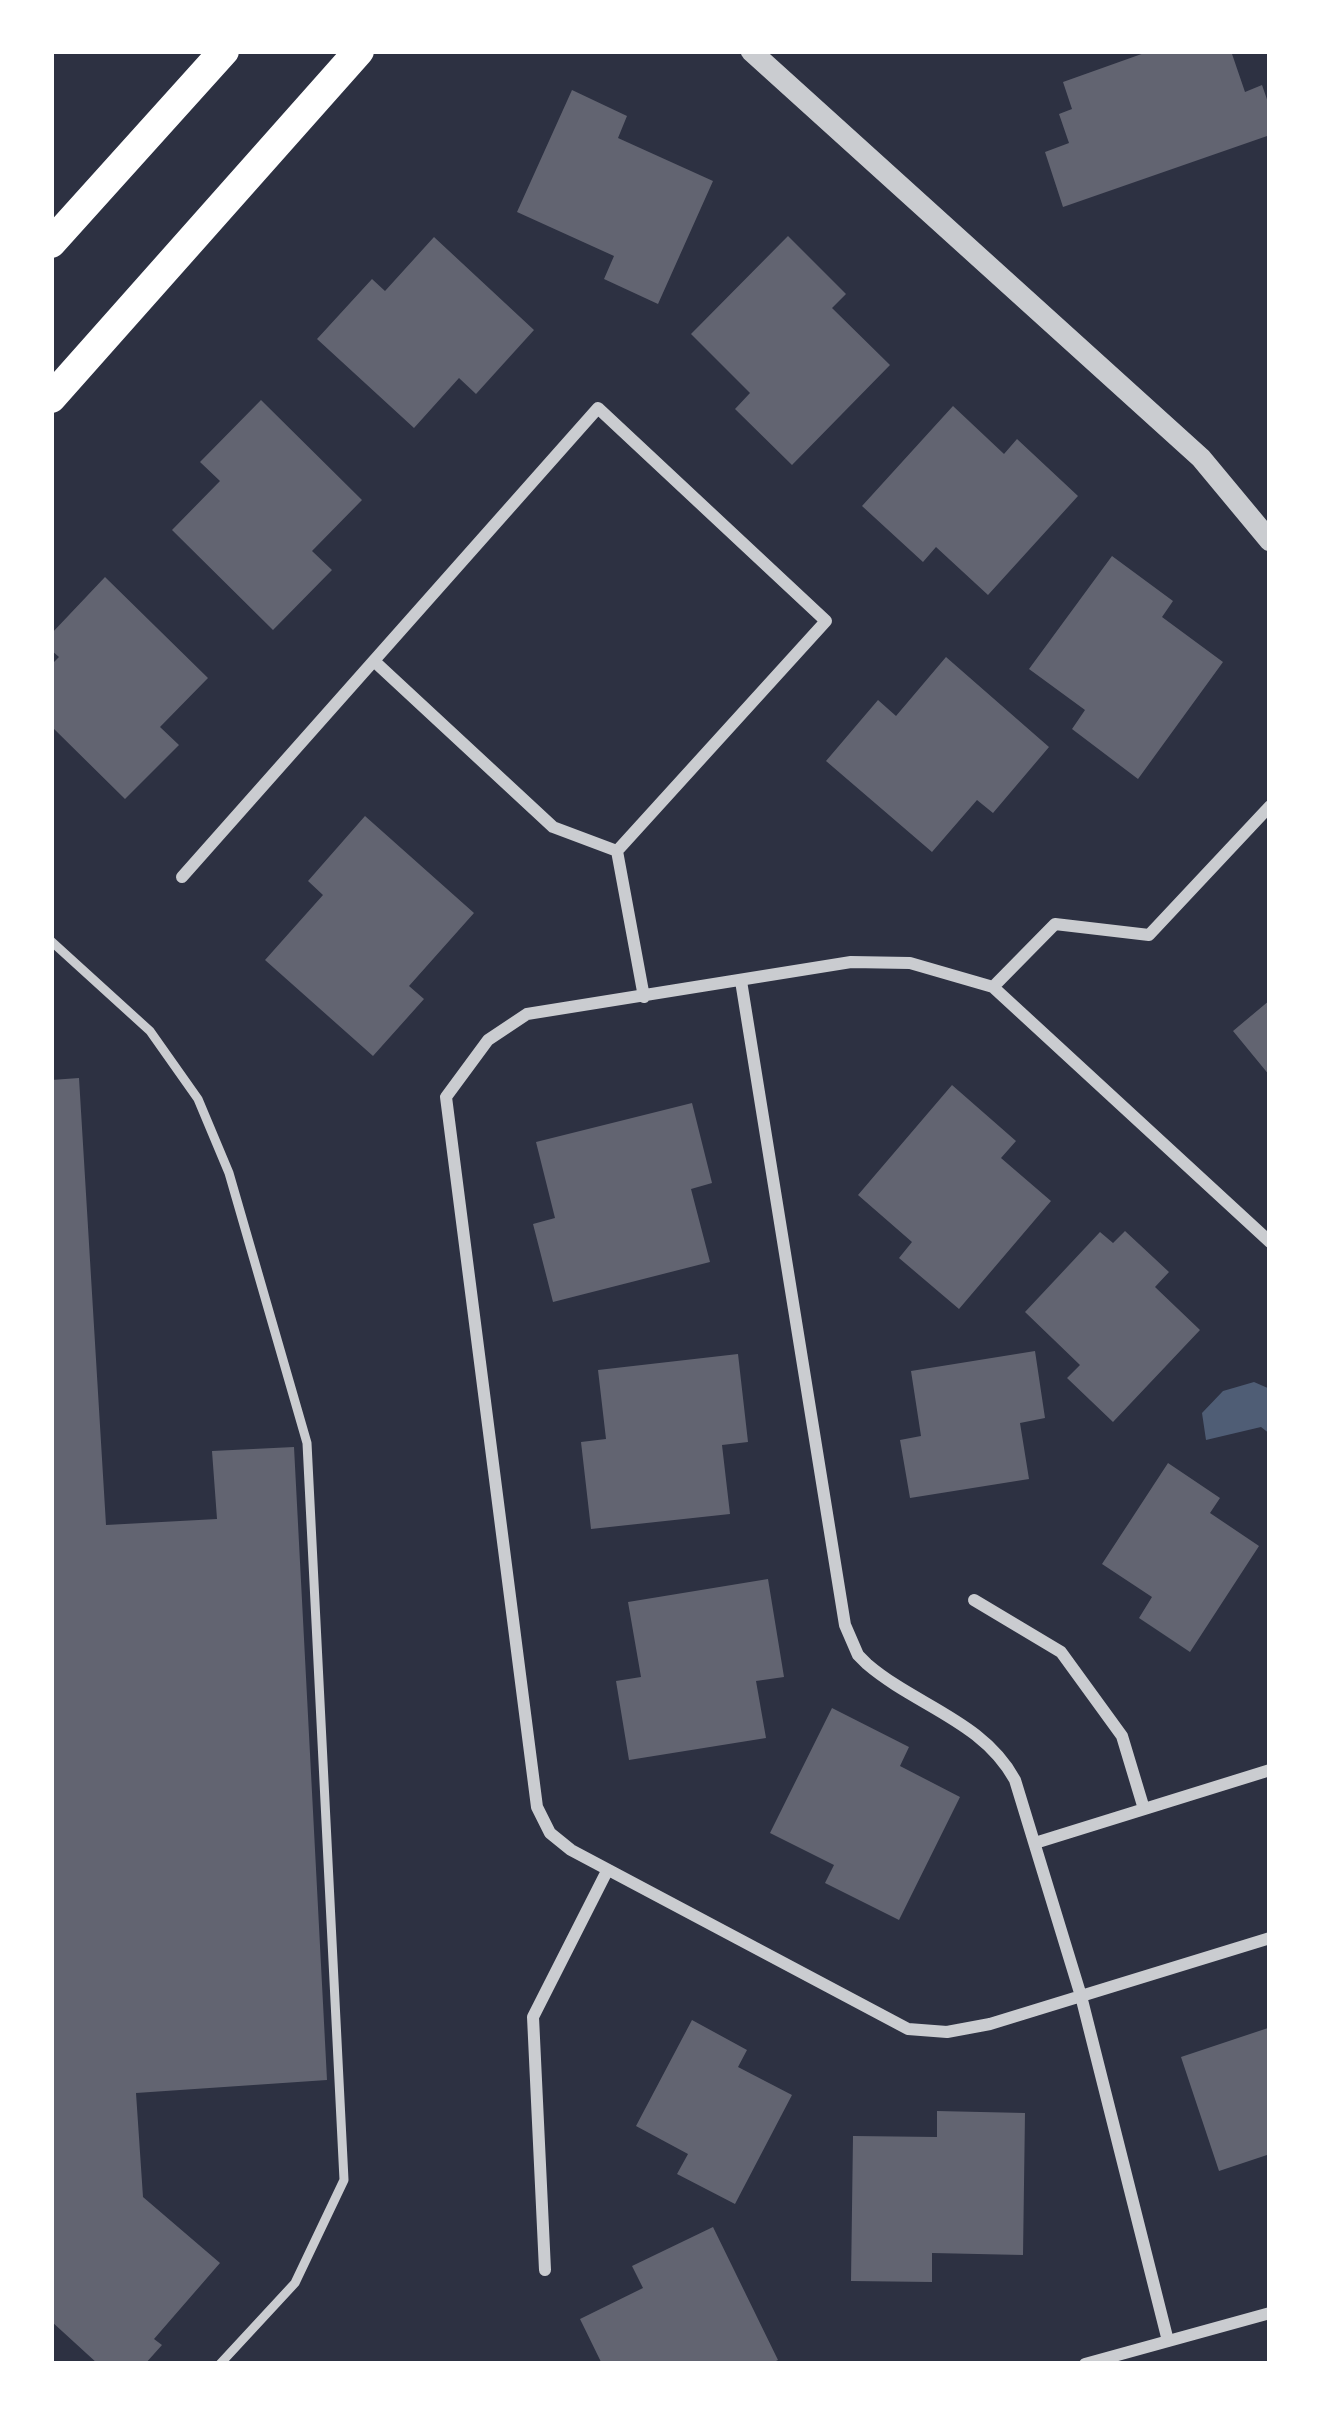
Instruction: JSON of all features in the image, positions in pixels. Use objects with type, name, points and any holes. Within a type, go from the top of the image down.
[{"type":"main road","points":[[51,243],[224,51]]},
{"type":"main road","points":[[51,398],[359,51]]},
{"type":"street","points":[[751,51],[1201,458],[1270,541]]},
{"type":"street","points":[[182,877],[598,408],[826,621],[617,851]]},
{"type":"street","points":[[374,661],[553,827],[617,851]]},
{"type":"street","points":[[993,987],[1055,924],[1149,935],[1270,806]]},
{"type":"street","points":[[617,851],[644,997]]},
{"type":"street","points":[[1270,1242],[993,987],[910,963],[851,962],[527,1014],[488,1040],[446,1097],[537,1807],[550,1832],[608,1871],[908,2029],[947,2032],[990,2024],[1270,1938]]},
{"type":"street","points":[[741,981],[845,1625],[857,1655],[876,1672],[985,1739],[1015,1780],[1081,1996],[1168,2341]]},
{"type":"street","points":[[974,1600],[1061,1652],[1122,1736],[1144,1809]]},
{"type":"street","points":[[1035,1843],[1270,1770]]},
{"type":"street","points":[[545,2270],[533,2017],[608,1871]]},
{"type":"street","points":[[1085,2364],[1270,2313]]},
{"type":"lane","points":[[51,941],[150,1031],[198,1099],[230,1173],[307,1443],[344,2180],[296,2283],[220,2364]]},
{"type":"water","points":[[1254,1382],[1270,1389],[1270,1434],[1261,1427],[1206,1440],[1202,1413],[1223,1391]]},
{"type":"building","points":[[1150,51],[1231,51],[1245,92],[1262,85],[1270,108],[1270,135],[1063,207],[1045,152],[1069,143],[1059,114],[1072,109],[1063,82]]},
{"type":"building","points":[[572,90],[627,116],[618,138],[713,181],[658,304],[604,279],[614,256],[517,212]]},
{"type":"building","points":[[788,236],[846,294],[832,308],[890,365],[792,465],[735,409],[750,393],[691,334]]},
{"type":"building","points":[[434,237],[534,330],[476,394],[459,378],[414,428],[317,339],[372,279],[385,291]]},
{"type":"building","points":[[261,400],[362,500],[312,551],[332,570],[273,630],[172,530],[220,481],[200,462]]},
{"type":"building","points":[[953,406],[1004,454],[1017,439],[1078,496],[988,595],[936,547],[923,562],[862,506]]},
{"type":"building","points":[[1112,556],[1173,601],[1162,617],[1223,662],[1138,779],[1072,729],[1085,710],[1029,669]]},
{"type":"building","points":[[105,577],[208,678],[160,727],[179,745],[125,799],[51,726],[51,665],[59,657],[51,650],[51,634]]},
{"type":"building","points":[[946,657],[1049,747],[993,813],[977,800],[932,852],[826,761],[878,700],[896,716]]},
{"type":"building","points":[[365,816],[474,913],[409,986],[424,999],[373,1056],[265,960],[323,895],[308,881]]},
{"type":"building","points":[[1270,1000],[1270,1076],[1233,1031]]},
{"type":"building","points":[[79,1078],[106,1525],[217,1519],[212,1451],[294,1447],[327,2080],[136,2093],[143,2197],[220,2263],[154,2339],[162,2345],[145,2364],[98,2364],[51,2321],[51,1080]]},
{"type":"building","points":[[952,1085],[1016,1141],[1001,1158],[1051,1201],[959,1309],[899,1258],[912,1242],[858,1195]]},
{"type":"building","points":[[692,1103],[712,1183],[691,1189],[710,1262],[553,1302],[533,1224],[555,1218],[536,1142]]},
{"type":"building","points":[[1125,1231],[1169,1272],[1155,1287],[1200,1330],[1113,1422],[1067,1378],[1080,1365],[1025,1312],[1100,1232],[1113,1243]]},
{"type":"building","points":[[1035,1351],[1045,1418],[1020,1423],[1029,1479],[910,1498],[900,1440],[921,1436],[911,1371]]},
{"type":"building","points":[[738,1354],[748,1442],[722,1445],[730,1514],[591,1529],[581,1442],[606,1439],[598,1370]]},
{"type":"building","points":[[1168,1463],[1220,1498],[1210,1513],[1259,1546],[1190,1652],[1139,1618],[1152,1597],[1102,1564]]},
{"type":"building","points":[[768,1579],[784,1677],[756,1681],[766,1738],[629,1760],[616,1681],[641,1677],[628,1602]]},
{"type":"building","points":[[832,1708],[909,1747],[900,1766],[960,1797],[899,1920],[825,1883],[834,1865],[770,1833]]},
{"type":"building","points":[[692,2020],[747,2050],[738,2067],[792,2095],[735,2204],[677,2174],[688,2154],[636,2126]]},
{"type":"building","points":[[1268,2028],[1270,2154],[1219,2171],[1181,2057]]},
{"type":"building","points":[[937,2111],[1025,2113],[1023,2255],[932,2253],[932,2282],[851,2281],[853,2136],[937,2137]]},
{"type":"building","points":[[713,2227],[778,2360],[770,2364],[602,2364],[580,2319],[643,2288],[632,2266]]}]
